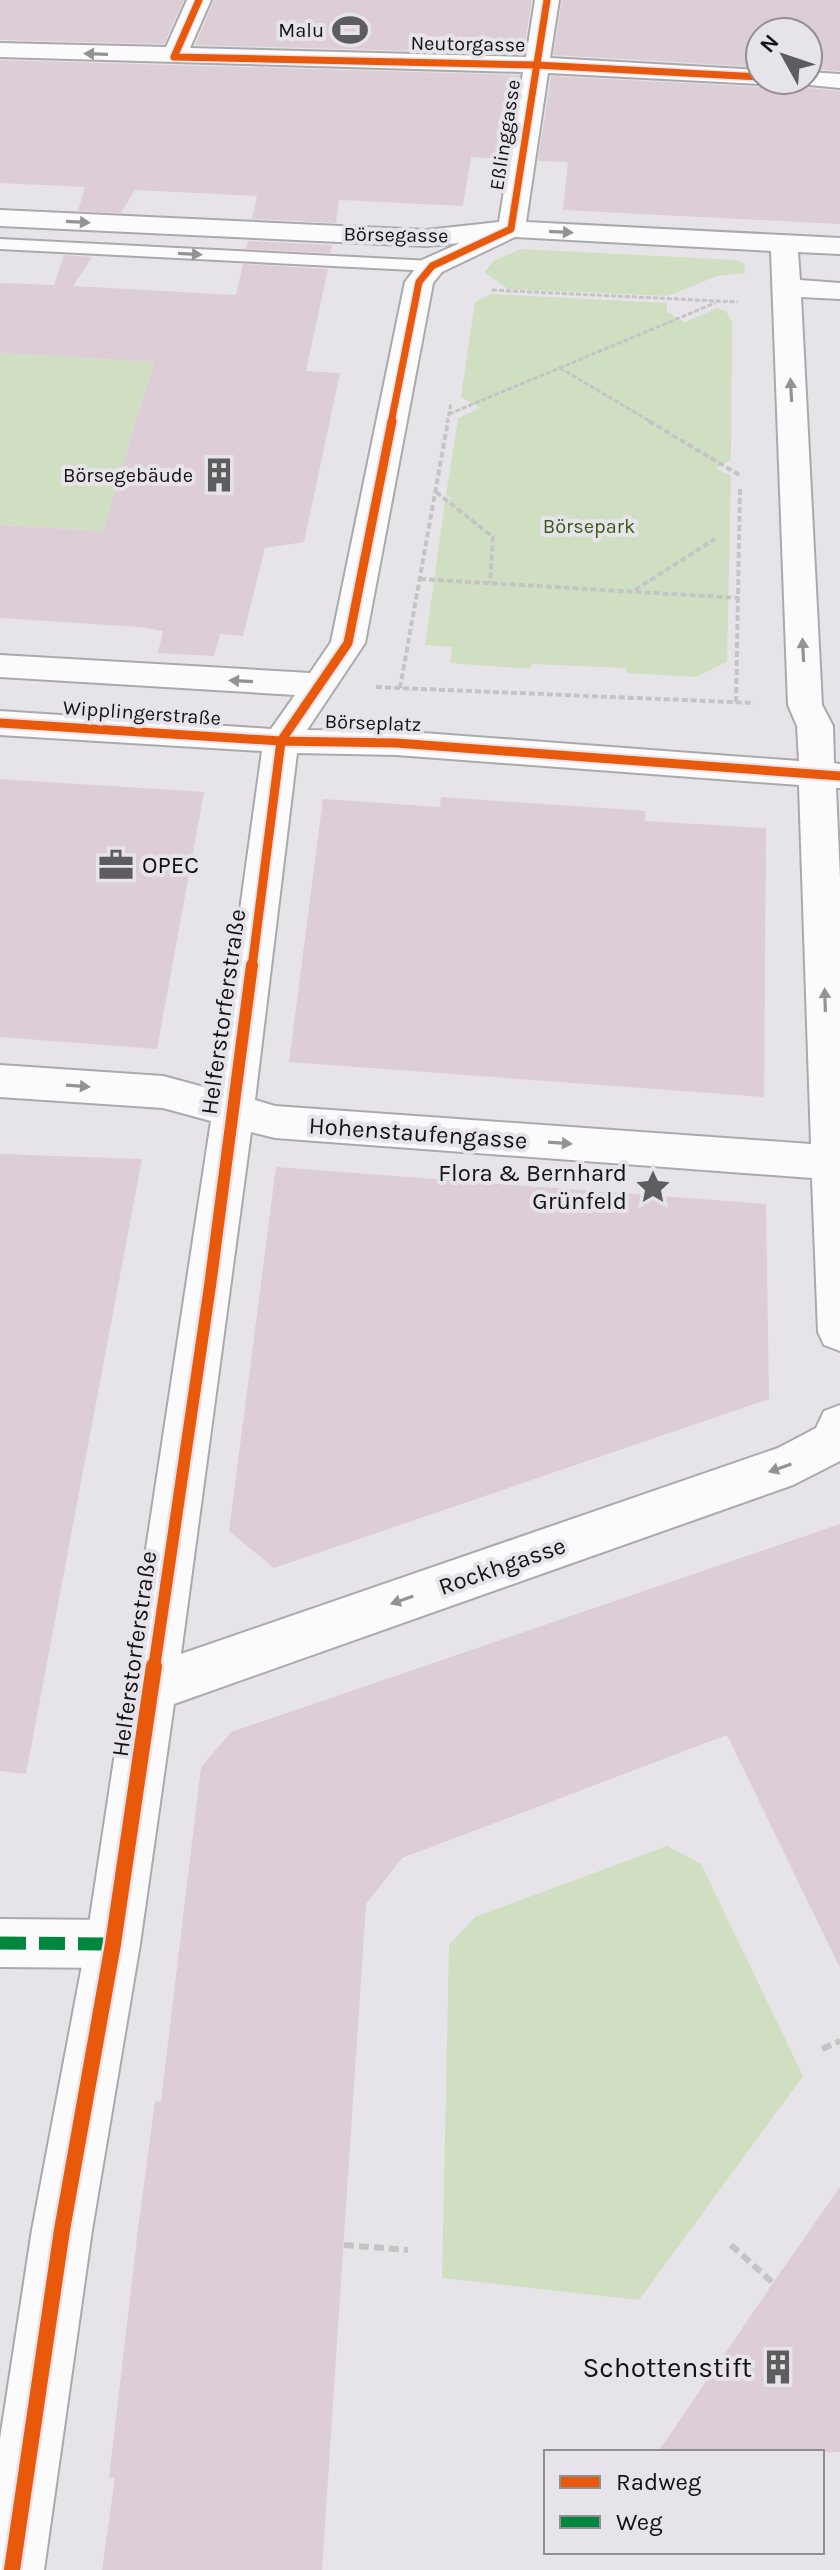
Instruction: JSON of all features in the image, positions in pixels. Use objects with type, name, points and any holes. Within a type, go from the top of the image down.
[{"type":"street","points":[[174,57],[199,0]]},
{"type":"street","name":"Eßlinggasse","points":[[511,229],[547,0]]},
{"type":"street","name":"Neutorgasse","points":[[0,50],[536,65],[744,76]]},
{"type":"street","name":"Börsegasse","points":[[0,218],[426,262]]},
{"type":"street","points":[[426,262],[511,229],[840,246]]},
{"type":"street","points":[[784,243],[820,719],[828,775],[840,1332]]},
{"type":"street","name":"Börseplatz","points":[[281,741],[348,643],[426,262]]},
{"type":"street","points":[[785,288],[840,291]]},
{"type":"street","name":"Wipplingerstraße","points":[[0,666],[319,685]]},
{"type":"street","name":"Wipplingerstraße","points":[[0,723],[281,741]]},
{"type":"street","name":"Börseplatz","points":[[281,741],[396,743],[828,775]]},
{"type":"street","name":"Helferstorferstraße","points":[[12,2570],[62,2230],[113,1944],[151,1688],[281,741]]},
{"type":"street","name":"Hohenstaufengasse","points":[[0,1081],[163,1092],[275,1122],[835,1162]]},
{"type":"street","name":"Rockhgasse","points":[[151,1688],[793,1464],[832,1442],[840,1425]]},
{"type":"street","points":[[0,1943],[113,1944]]},
{"type":"lane","points":[[0,244],[426,262]]},
{"type":"path","points":[[426,262],[497,290],[741,302]]},
{"type":"path","points":[[449,414],[719,301]]},
{"type":"path","points":[[559,368],[741,476]]},
{"type":"path","points":[[400,688],[451,400]]},
{"type":"path","points":[[736,702],[741,461]]},
{"type":"path","points":[[436,491],[493,537],[490,583]]},
{"type":"path","points":[[633,591],[715,539]]},
{"type":"path","points":[[420,579],[739,598]]},
{"type":"path","points":[[319,685],[736,702],[820,719]]},
{"type":"path","points":[[822,2049],[840,2041]]},
{"type":"path","points":[[344,2245],[408,2250]]},
{"type":"path","points":[[731,2245],[773,2283]]},
{"type":"green space","points":[[521,249],[736,260],[744,263],[745,273],[717,276],[668,296],[508,289],[484,272],[495,260]]},
{"type":"green space","name":"Börsepark","points":[[491,294],[667,303],[667,312],[685,322],[717,308],[726,311],[732,322],[731,460],[716,468],[731,476],[727,662],[696,677],[626,673],[626,668],[532,664],[530,669],[450,663],[452,647],[425,645],[445,502],[451,498],[446,495],[458,418],[480,408],[461,397],[475,302]]},
{"type":"green space","points":[[0,353],[154,362],[103,531],[0,525]]},
{"type":"green space","points":[[667,1846],[701,1864],[803,2076],[639,2300],[442,2278],[449,1945],[475,1917]]},
{"type":"building","points":[[0,0],[184,0],[164,44],[0,40]]},
{"type":"building","points":[[214,0],[532,0],[523,54],[195,45]]},
{"type":"building","points":[[562,0],[840,0],[840,71],[824,70],[824,16],[744,16],[744,66],[553,55]]},
{"type":"building","points":[[0,60],[520,75],[506,159],[471,157],[463,206],[339,200],[336,223],[252,219],[257,196],[135,190],[121,213],[78,211],[85,187],[0,183]]},
{"type":"building","points":[[551,76],[744,86],[744,96],[824,96],[824,89],[840,91],[840,224],[563,210],[568,162],[538,161]]},
{"type":"building","points":[[248,241],[332,245],[331,253],[246,249]]},
{"type":"building","name":"Börsegebäude","points":[[64,255],[92,257],[73,286],[236,295],[243,264],[328,269],[306,371],[340,373],[304,542],[265,548],[243,636],[220,634],[214,656],[158,653],[163,631],[0,618],[0,525],[103,531],[154,362],[0,353],[0,283],[54,285]]},
{"type":"building","points":[[0,779],[204,792],[157,1049],[0,1037]]},
{"type":"building","points":[[441,797],[645,811],[645,821],[766,828],[764,1097],[289,1062],[323,799],[440,807]]},
{"type":"building","points":[[0,1154],[142,1159],[26,1774],[0,1771]]},
{"type":"building","points":[[276,1167],[766,1204],[769,1399],[274,1568],[229,1531]]},
{"type":"building","points":[[840,1524],[840,1968],[727,1735],[402,1858],[366,1904],[322,2570],[102,2570],[115,2478],[109,2478],[138,2229],[155,2102],[161,2101],[201,1767],[231,1732]]},
{"type":"building","name":"Schottenstift","points":[[840,2187],[840,2452],[659,2450]]},
{"type":"marked path","points":[[0,1943],[113,1944]]},
{"type":"cycle path","points":[[199,0],[174,57],[536,65],[744,76]]},
{"type":"cycle path","points":[[12,2570],[62,2230],[113,1944],[151,1688],[210,1286],[281,741],[348,643],[419,282],[432,266],[511,229],[547,0]]},
{"type":"cycle path","points":[[0,723],[281,741],[396,743],[840,776]]},
{"type":"place","name":"Malu","points":[[350,30]]},
{"type":"place","name":"Börsegebäude","points":[[219,475]]},
{"type":"place","name":"OPEC","points":[[116,865]]},
{"type":"place","name":"Flora & Bernhard Grünfeld","points":[[653,1187]]},
{"type":"place","name":"Schottenstift","points":[[778,2367]]}]
